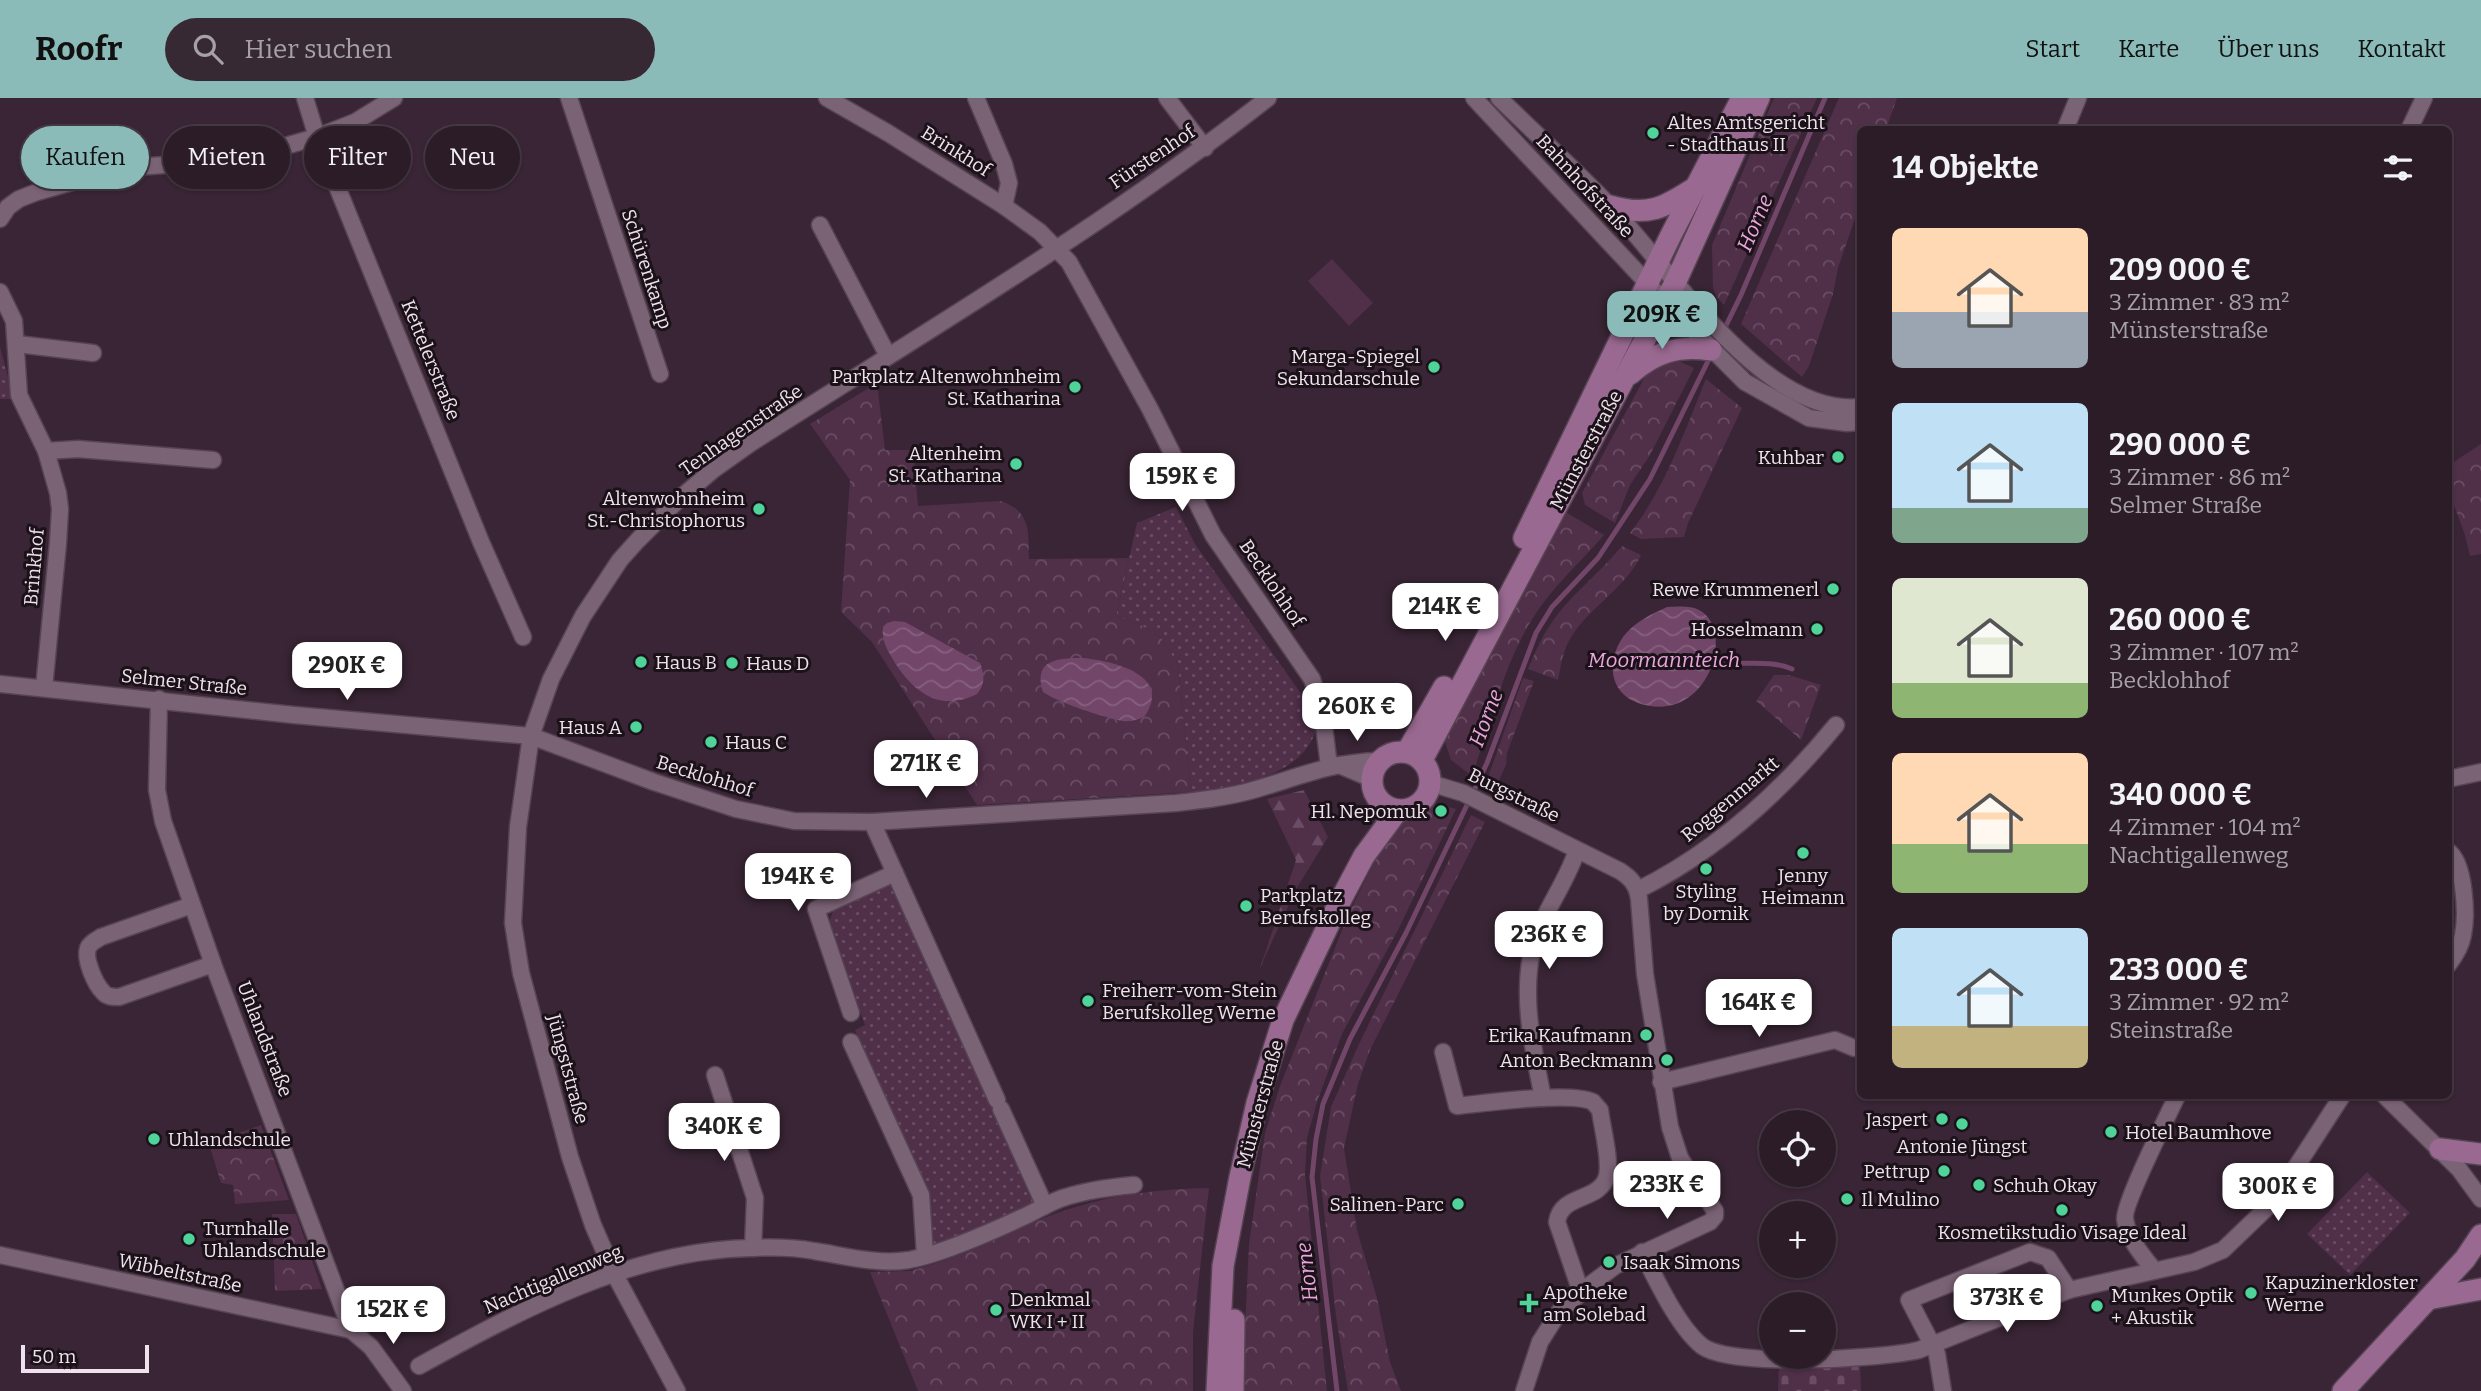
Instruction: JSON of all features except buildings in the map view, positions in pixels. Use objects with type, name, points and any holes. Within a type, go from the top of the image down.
[{"type":"main road","name":"Münsterstraße","points":[[1414,756],[1742,98]]},
{"type":"main road","name":"Münsterstraße","points":[[1414,756],[1665,302],[1759,98]]},
{"type":"main road","points":[[1610,206],[1634,212],[1651,210],[1662,207],[1698,186]]},
{"type":"main road","points":[[1624,379],[1654,356],[1691,341],[1722,352]]},
{"type":"main road","points":[[1391,753],[1414,756],[1430,774],[1429,791],[1419,804],[1412,808],[1389,806],[1375,795],[1376,770],[1391,753]]},
{"type":"main road","name":"Münsterstraße","points":[[1217,1391],[1223,1266],[1257,1103],[1283,1020],[1364,856],[1370,829],[1389,806]]},
{"type":"main road","points":[[2440,1149],[2481,1154]]},
{"type":"main road","name":"Münsterstraße","points":[[1233,1391],[1235,1202]]},
{"type":"main road","points":[[2343,1391],[2465,1259],[2481,1235]]},
{"type":"main road","points":[[2428,1299],[2481,1289]]},
{"type":"street","name":"Kettelerstraße","points":[[305,98],[314,126]]},
{"type":"street","points":[[345,126],[394,98]]},
{"type":"street","name":"Schürenkamp","points":[[569,98],[660,374]]},
{"type":"street","name":"Brinkhof","points":[[827,98],[1004,206],[1057,247]]},
{"type":"street","points":[[976,98],[1004,164],[1009,183],[1004,206]]},
{"type":"street","points":[[1167,98],[1205,148]]},
{"type":"street","name":"Fürstenhof","points":[[1057,247],[1205,148],[1268,98]]},
{"type":"street","name":"Bahnhofstraße","points":[[1474,98],[1665,302],[1691,341]]},
{"type":"street","name":"Bahnhofstraße","points":[[1499,98],[1610,206],[1659,260],[1706,317],[1722,352]]},
{"type":"street","points":[[2067,126],[2078,98]]},
{"type":"street","points":[[2411,126],[2424,98]]},
{"type":"street","points":[[3,208],[37,192],[121,168],[236,160],[304,141]]},
{"type":"street","name":"Kettelerstraße","points":[[338,189],[481,542],[523,637]]},
{"type":"street","points":[[820,225],[888,356]]},
{"type":"street","name":"Tenhagenstraße","points":[[531,736],[551,679],[578,625],[609,576],[638,540],[678,500],[713,470],[751,443],[1057,247]]},
{"type":"street","name":"Becklohhof","points":[[1057,247],[1069,262],[1150,409],[1213,535],[1312,679],[1334,765]]},
{"type":"street","name":"Brinkhof","points":[[0,292],[14,321],[19,395],[46,451],[60,509],[44,688]]},
{"type":"street","points":[[17,344],[93,353]]},
{"type":"street","points":[[1722,352],[1755,365],[1781,384],[1816,401],[1857,407]]},
{"type":"street","points":[[1722,352],[1745,382],[1809,418],[1857,422]]},
{"type":"street","points":[[46,451],[78,449],[213,460]]},
{"type":"street","name":"Selmer Straße","points":[[0,684],[294,715],[531,736]]},
{"type":"street","name":"Uhlandstraße","points":[[159,699],[157,790],[163,821],[192,905],[351,1330],[371,1347],[403,1391]]},
{"type":"street","name":"Roggenmarkt","points":[[1637,890],[1684,864],[1730,830],[1794,773],[1836,724]]},
{"type":"street","name":"Becklohhof","points":[[531,736],[736,809],[794,821],[872,822],[1195,801],[1256,790],[1353,761],[1376,770]]},
{"type":"street","name":"Jüngststraße","points":[[531,736],[519,814],[514,881],[513,922],[519,960],[539,1046],[570,1157],[593,1225],[614,1273],[677,1391]]},
{"type":"street","points":[[2452,778],[2481,772]]},
{"type":"street","name":"Burgstraße","points":[[1430,783],[1463,793],[1620,871],[1630,878],[1637,890]]},
{"type":"street","points":[[872,822],[1045,1206]]},
{"type":"street","points":[[1543,1098],[1531,1038],[1528,986],[1535,943],[1577,850]]},
{"type":"street","points":[[2452,854],[2456,856],[2461,873],[2464,911],[2463,936],[2452,960]]},
{"type":"street","points":[[851,1013],[816,908],[895,873]]},
{"type":"street","points":[[1524,1391],[1540,1342],[1559,1312],[1615,1266],[1710,1222],[1715,1216],[1712,1206],[1680,1158],[1670,1127],[1645,975],[1637,890]]},
{"type":"street","points":[[192,905],[101,937],[92,942],[87,959],[98,986],[110,997],[119,997],[214,964]]},
{"type":"street","points":[[1661,1082],[1835,1040],[1854,1048]]},
{"type":"street","points":[[851,1042],[921,1195],[925,1255]]},
{"type":"street","points":[[1443,1052],[1457,1106],[1543,1098],[1587,1099],[1594,1102],[1600,1110],[1607,1175],[1594,1192],[1565,1205],[1557,1222],[1581,1292]]},
{"type":"street","points":[[715,1075],[755,1198],[753,1248]]},
{"type":"street","points":[[2154,1270],[2140,1254],[2129,1233],[2125,1212],[2176,1099]]},
{"type":"street","points":[[1642,1252],[1664,1294],[1687,1329],[1703,1347],[1714,1353],[1745,1358],[1862,1358],[1900,1354],[2069,1290],[2193,1262],[2223,1250],[2274,1201],[2340,1099]]},
{"type":"street","points":[[2388,1099],[2440,1149],[2481,1199]]},
{"type":"street","name":"Nachtigallenweg","points":[[419,1366],[492,1326],[614,1273],[659,1260],[704,1252],[753,1248],[811,1250],[880,1262],[909,1259],[1023,1217],[1065,1197],[1134,1185]]},
{"type":"street","points":[[1943,1391],[1937,1354],[1909,1300],[2030,1252],[2048,1258],[2069,1290]]},
{"type":"street","name":"Wibbeltstraße","points":[[0,1255],[351,1330]]},
{"type":"green space","points":[[1774,98],[1817,98],[1724,305],[1713,288],[1712,245]]},
{"type":"green space","points":[[1839,98],[1897,98],[1887,126],[1857,126],[1857,213],[1809,366],[1802,377],[1741,324]]},
{"type":"green space","points":[[1332,259],[1373,303],[1349,326],[1308,281]]},
{"type":"green space","points":[[0,347],[14,399],[0,399]]},
{"type":"green space","points":[[1671,361],[1694,368],[1650,455],[1630,485],[1615,523],[1585,505],[1582,493],[1647,373],[1655,366]]},
{"type":"green space","points":[[1706,379],[1742,408],[1684,537],[1641,539],[1630,533],[1664,478]]},
{"type":"green space","points":[[877,383],[885,450],[913,450],[918,506],[1001,501],[1023,517],[1029,540],[1029,559],[1129,558],[1116,616],[1141,625],[1162,639],[1178,665],[1191,792],[977,805],[872,642],[841,612],[850,480],[810,424]]},
{"type":"green space","points":[[2481,444],[2481,554],[2470,556],[2452,500],[2452,463]]},
{"type":"green space","points":[[1176,507],[1195,544],[1319,719],[1313,738],[1302,754],[1287,766],[1250,782],[1191,792],[1178,665],[1162,639],[1141,625],[1116,616],[1137,523]]},
{"type":"green space","points":[[1564,511],[1604,535],[1547,598],[1521,638],[1505,676],[1472,776],[1451,760],[1444,739]]},
{"type":"green space","points":[[1622,546],[1641,555],[1625,579],[1575,631],[1564,652],[1558,680],[1528,669],[1557,615]]},
{"type":"green space","points":[[1774,675],[1789,675],[1821,685],[1801,740],[1756,701]]},
{"type":"green space","points":[[1523,678],[1534,681],[1507,753],[1506,765],[1495,789],[1485,786]]},
{"type":"green space","points":[[1304,790],[1328,837],[1295,891],[1260,968],[1296,860],[1267,799]]},
{"type":"green space","points":[[1437,804],[1456,809],[1399,928],[1342,1034],[1307,1138],[1305,1175],[1327,1391],[1242,1391],[1249,1244],[1265,1133],[1280,1086],[1348,915],[1389,832],[1403,819]]},
{"type":"green space","points":[[1471,815],[1485,822],[1370,1050],[1358,1084],[1344,1148],[1357,1230],[1377,1298],[1390,1362],[1401,1391],[1348,1391],[1336,1316],[1320,1176],[1331,1107]]},
{"type":"green space","points":[[895,873],[1045,1206],[1018,1212],[931,1246],[926,1194],[855,1030],[865,1025],[828,925],[835,906]]},
{"type":"green space","points":[[261,1125],[289,1200],[235,1204],[233,1185],[221,1183],[209,1144]]},
{"type":"green space","points":[[2367,1172],[2410,1213],[2350,1275],[2307,1234]]},
{"type":"green space","points":[[1209,1188],[1193,1332],[1193,1391],[918,1391],[870,1272],[910,1271],[933,1264],[1054,1214],[1089,1203],[1139,1193]]},
{"type":"green space","points":[[272,1214],[296,1214],[322,1289],[275,1291]]},
{"type":"green space","points":[[1836,1365],[1860,1365],[1861,1391],[1778,1391],[1779,1369],[1836,1369]]},
{"type":"water","name":"Moormannteich","points":[[1667,607],[1695,608],[1710,620],[1715,636],[1715,654],[1709,673],[1698,689],[1682,701],[1662,707],[1638,703],[1628,698],[1616,683],[1613,674],[1614,655],[1623,637],[1632,627]]},
{"type":"water","points":[[894,621],[905,622],[980,663],[983,680],[977,694],[951,701],[940,700],[920,691],[902,673],[884,641],[883,627]]},
{"type":"water","points":[[1083,658],[1123,667],[1146,681],[1151,690],[1151,703],[1144,717],[1129,721],[1114,719],[1070,705],[1043,692],[1041,673],[1044,667],[1057,660]]},
{"type":"waterway","name":"Horne","points":[[1715,348],[1741,295],[1825,98]]},
{"type":"waterway","name":"Horne","points":[[1337,1391],[1312,1177],[1323,1104],[1350,1039],[1406,933],[1487,763],[1536,633],[1552,607],[1598,558],[1650,479],[1710,357]]},
{"type":"waterway","points":[[1713,661],[1763,663],[1792,669]]},
{"type":"place","name":"Altes Amtsgericht - Stadthaus II","points":[[1653,133]]},
{"type":"place","name":"Marga-Spiegel Sekundarschule","points":[[1434,367]]},
{"type":"place","name":"Parkplatz Altenwohnheim St. Katharina","points":[[1075,387]]},
{"type":"place","name":"Kuhbar","points":[[1838,457]]},
{"type":"place","name":"Altenheim St. Katharina","points":[[1016,464]]},
{"type":"place","name":"Altenwohnheim St.-Christophorus","points":[[759,509]]},
{"type":"place","name":"Rewe Krummenerl","points":[[1833,589]]},
{"type":"place","name":"Hosselmann","points":[[1817,629]]},
{"type":"place","name":"Haus B","points":[[641,662]]},
{"type":"place","name":"Haus D","points":[[732,663]]},
{"type":"place","name":"Haus A","points":[[636,727]]},
{"type":"place","name":"Haus C","points":[[711,742]]},
{"type":"place","name":"Hl. Nepomuk","points":[[1441,811]]},
{"type":"place","name":"Jenny Heimann","points":[[1803,853]]},
{"type":"place","name":"Styling by Dornik","points":[[1706,869]]},
{"type":"place","name":"Parkplatz Berufskolleg","points":[[1246,906]]},
{"type":"place","name":"Freiherr-vom-Stein Berufskolleg Werne","points":[[1088,1001]]},
{"type":"place","name":"Erika Kaufmann","points":[[1646,1035]]},
{"type":"place","name":"Anton Beckmann","points":[[1667,1060]]},
{"type":"place","name":"Jaspert","points":[[1942,1119]]},
{"type":"place","name":"Antonie Jüngst","points":[[1962,1124]]},
{"type":"place","name":"Hotel Baumhove","points":[[2111,1132]]},
{"type":"place","name":"Uhlandschule","points":[[154,1139]]},
{"type":"place","name":"Pettrup","points":[[1944,1171]]},
{"type":"place","name":"Schuh Okay","points":[[1979,1185]]},
{"type":"place","name":"Il Mulino","points":[[1847,1199]]},
{"type":"place","name":"Salinen-Parc","points":[[1458,1204]]},
{"type":"place","name":"Kosmetikstudio Visage Ideal","points":[[2062,1210]]},
{"type":"place","name":"Turnhalle Uhlandschule","points":[[189,1239]]},
{"type":"place","name":"Isaak Simons","points":[[1609,1262]]},
{"type":"place","name":"Kapuzinerkloster Werne","points":[[2251,1293]]},
{"type":"place","name":"Apotheke am Solebad","points":[[1529,1303]]},
{"type":"place","name":"Munkes Optik + Akustik","points":[[2097,1306]]},
{"type":"place","name":"Denkmal WK I + II","points":[[996,1310]]}]
